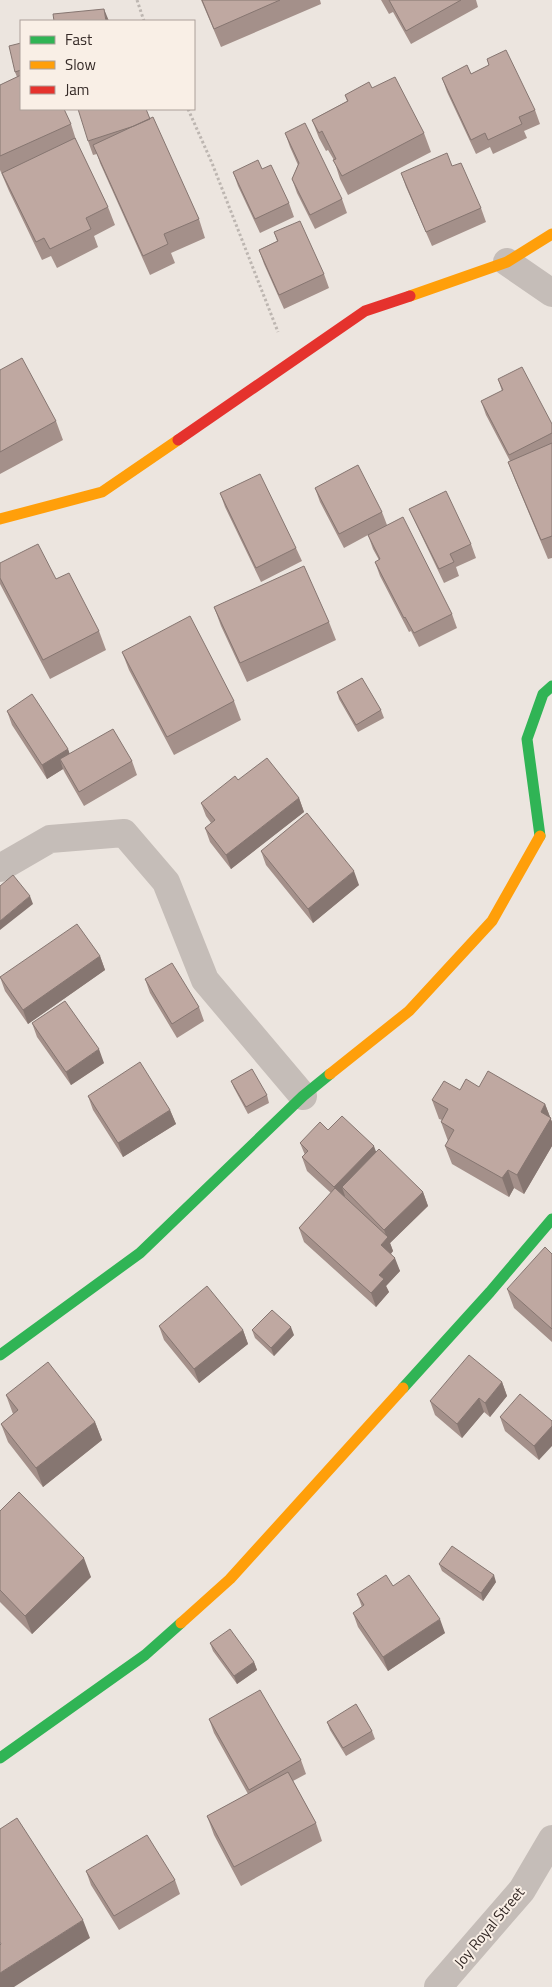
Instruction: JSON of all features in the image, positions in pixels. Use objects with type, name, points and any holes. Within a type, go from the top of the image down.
[{"type":"street","points":[[0,519],[102,492],[364,311],[507,262],[552,234]]},
{"type":"street","points":[[507,262],[552,294]]},
{"type":"street","points":[[0,1355],[140,1253],[303,1096],[409,1012],[492,921],[546,842],[527,739],[543,694],[552,686]]},
{"type":"street","points":[[0,868],[50,840],[124,833],[166,882],[205,980],[303,1096]]},
{"type":"street","points":[[0,1758],[145,1655],[230,1579],[552,1219]]},
{"type":"street","name":"Joy Royal Street","points":[[438,1987],[522,1890],[552,1839]]},
{"type":"path","points":[[137,0],[144,20]]},
{"type":"path","points":[[188,110],[212,163],[290,363]]},
{"type":"building","points":[[202,0],[280,0],[214,29]]},
{"type":"building","points":[[389,0],[461,0],[406,31]]},
{"type":"building","points":[[104,9],[106,20],[54,20],[53,14]]},
{"type":"building","points":[[20,43],[20,70],[15,72],[9,46]]},
{"type":"building","points":[[506,50],[535,110],[519,117],[522,124],[488,140],[485,133],[471,140],[442,78],[467,65],[471,74],[489,65],[487,59]]},
{"type":"building","points":[[20,75],[20,110],[64,110],[71,124],[0,156],[0,85]]},
{"type":"building","points":[[395,77],[424,133],[342,176],[333,160],[336,159],[322,131],[319,133],[312,120],[348,101],[345,95],[369,82],[372,88]]},
{"type":"building","points":[[78,110],[146,110],[150,119],[88,141]]},
{"type":"building","points":[[153,117],[199,219],[164,234],[168,244],[143,256],[93,145]]},
{"type":"building","points":[[305,123],[342,199],[310,215],[292,179],[299,163],[285,133]]},
{"type":"building","points":[[75,138],[108,207],[86,218],[91,229],[50,249],[44,238],[36,242],[2,173]]},
{"type":"building","points":[[447,153],[452,166],[461,163],[481,208],[426,232],[401,173]]},
{"type":"building","points":[[258,160],[262,169],[271,165],[289,203],[255,219],[233,172]]},
{"type":"building","points":[[300,221],[324,274],[279,295],[259,250],[278,241],[274,232]]},
{"type":"building","points":[[22,358],[56,421],[0,452],[0,370]]},
{"type":"building","points":[[522,367],[552,424],[552,433],[509,455],[481,401],[503,390],[498,379]]},
{"type":"building","points":[[552,443],[552,536],[541,540],[508,462]]},
{"type":"building","points":[[358,465],[382,512],[339,534],[315,488]]},
{"type":"building","points":[[260,474],[296,548],[256,568],[220,493]]},
{"type":"building","points":[[446,491],[471,544],[450,554],[454,562],[439,569],[409,509]]},
{"type":"building","points":[[403,517],[452,614],[414,633],[404,618],[375,562],[380,559],[368,535]]},
{"type":"building","points":[[38,544],[56,579],[69,573],[99,631],[43,660],[0,578],[0,563]]},
{"type":"building","points":[[304,566],[329,622],[240,663],[214,607]]},
{"type":"building","points":[[190,616],[234,701],[167,737],[122,652]]},
{"type":"building","points":[[362,678],[381,710],[356,725],[337,692]]},
{"type":"building","points":[[32,694],[68,749],[42,765],[7,711]]},
{"type":"building","points":[[113,729],[132,761],[79,792],[60,759]]},
{"type":"building","points":[[267,758],[299,798],[226,855],[205,828],[215,820],[201,803],[235,776],[238,780]]},
{"type":"building","points":[[307,813],[354,871],[308,909],[261,851]]},
{"type":"building","points":[[13,875],[30,896],[0,921],[0,886]]},
{"type":"building","points":[[77,924],[100,956],[23,1010],[0,977]]},
{"type":"building","points":[[172,963],[199,1007],[172,1024],[145,979]]},
{"type":"building","points":[[65,1001],[99,1049],[66,1072],[32,1023]]},
{"type":"building","points":[[140,1062],[170,1110],[118,1143],[88,1096]]},
{"type":"building","points":[[252,1069],[267,1095],[246,1107],[231,1081]]},
{"type":"building","points":[[488,1071],[545,1104],[541,1112],[551,1118],[517,1175],[508,1170],[502,1178],[445,1146],[454,1130],[441,1122],[448,1109],[432,1100],[444,1081],[460,1090],[466,1079],[479,1087]]},
{"type":"building","points":[[342,1116],[374,1146],[334,1187],[302,1157],[308,1151],[300,1143],[320,1122],[328,1130]]},
{"type":"building","points":[[379,1149],[423,1192],[384,1230],[342,1187]]},
{"type":"building","points":[[335,1188],[388,1237],[381,1245],[395,1258],[379,1275],[384,1279],[371,1293],[299,1228]]},
{"type":"building","points":[[545,1247],[552,1254],[552,1329],[507,1289]]},
{"type":"building","points":[[207,1286],[243,1330],[194,1369],[159,1326]]},
{"type":"building","points":[[272,1310],[291,1327],[271,1348],[252,1330]]},
{"type":"building","points":[[469,1355],[502,1382],[485,1403],[479,1398],[457,1424],[430,1401]]},
{"type":"building","points":[[48,1362],[95,1422],[36,1468],[1,1424],[18,1410],[6,1395]]},
{"type":"building","points":[[520,1394],[552,1421],[552,1426],[534,1446],[500,1417]]},
{"type":"building","points":[[19,1492],[84,1558],[25,1616],[0,1590],[0,1511]]},
{"type":"building","points":[[452,1546],[494,1575],[481,1593],[439,1564]]},
{"type":"building","points":[[386,1575],[393,1586],[409,1575],[440,1619],[383,1657],[353,1613],[364,1605],[357,1594]]},
{"type":"building","points":[[230,1629],[254,1662],[234,1676],[210,1643]]},
{"type":"building","points":[[260,1690],[301,1760],[249,1790],[209,1719]]},
{"type":"building","points":[[356,1704],[372,1731],[343,1748],[327,1722]]},
{"type":"building","points":[[288,1772],[316,1823],[234,1867],[207,1816]]},
{"type":"building","points":[[17,1818],[83,1920],[0,1973],[0,1829]]},
{"type":"building","points":[[147,1835],[175,1880],[114,1916],[86,1871]]},
{"type":"traffic: fast","points":[[540,836],[527,739],[543,694],[552,686]]},
{"type":"traffic: fast","points":[[0,1355],[140,1253],[303,1096],[330,1074]]},
{"type":"traffic: fast","points":[[403,1388],[490,1292],[552,1219]]},
{"type":"traffic: fast","points":[[0,1758],[145,1655],[181,1623]]},
{"type":"traffic: slow","points":[[410,296],[507,262],[552,234]]},
{"type":"traffic: slow","points":[[0,519],[102,492],[178,440]]},
{"type":"traffic: slow","points":[[330,1074],[409,1011],[492,921],[540,836]]},
{"type":"traffic: slow","points":[[181,1623],[230,1579],[403,1388]]},
{"type":"traffic: jam","points":[[178,440],[365,311],[410,296]]}]
